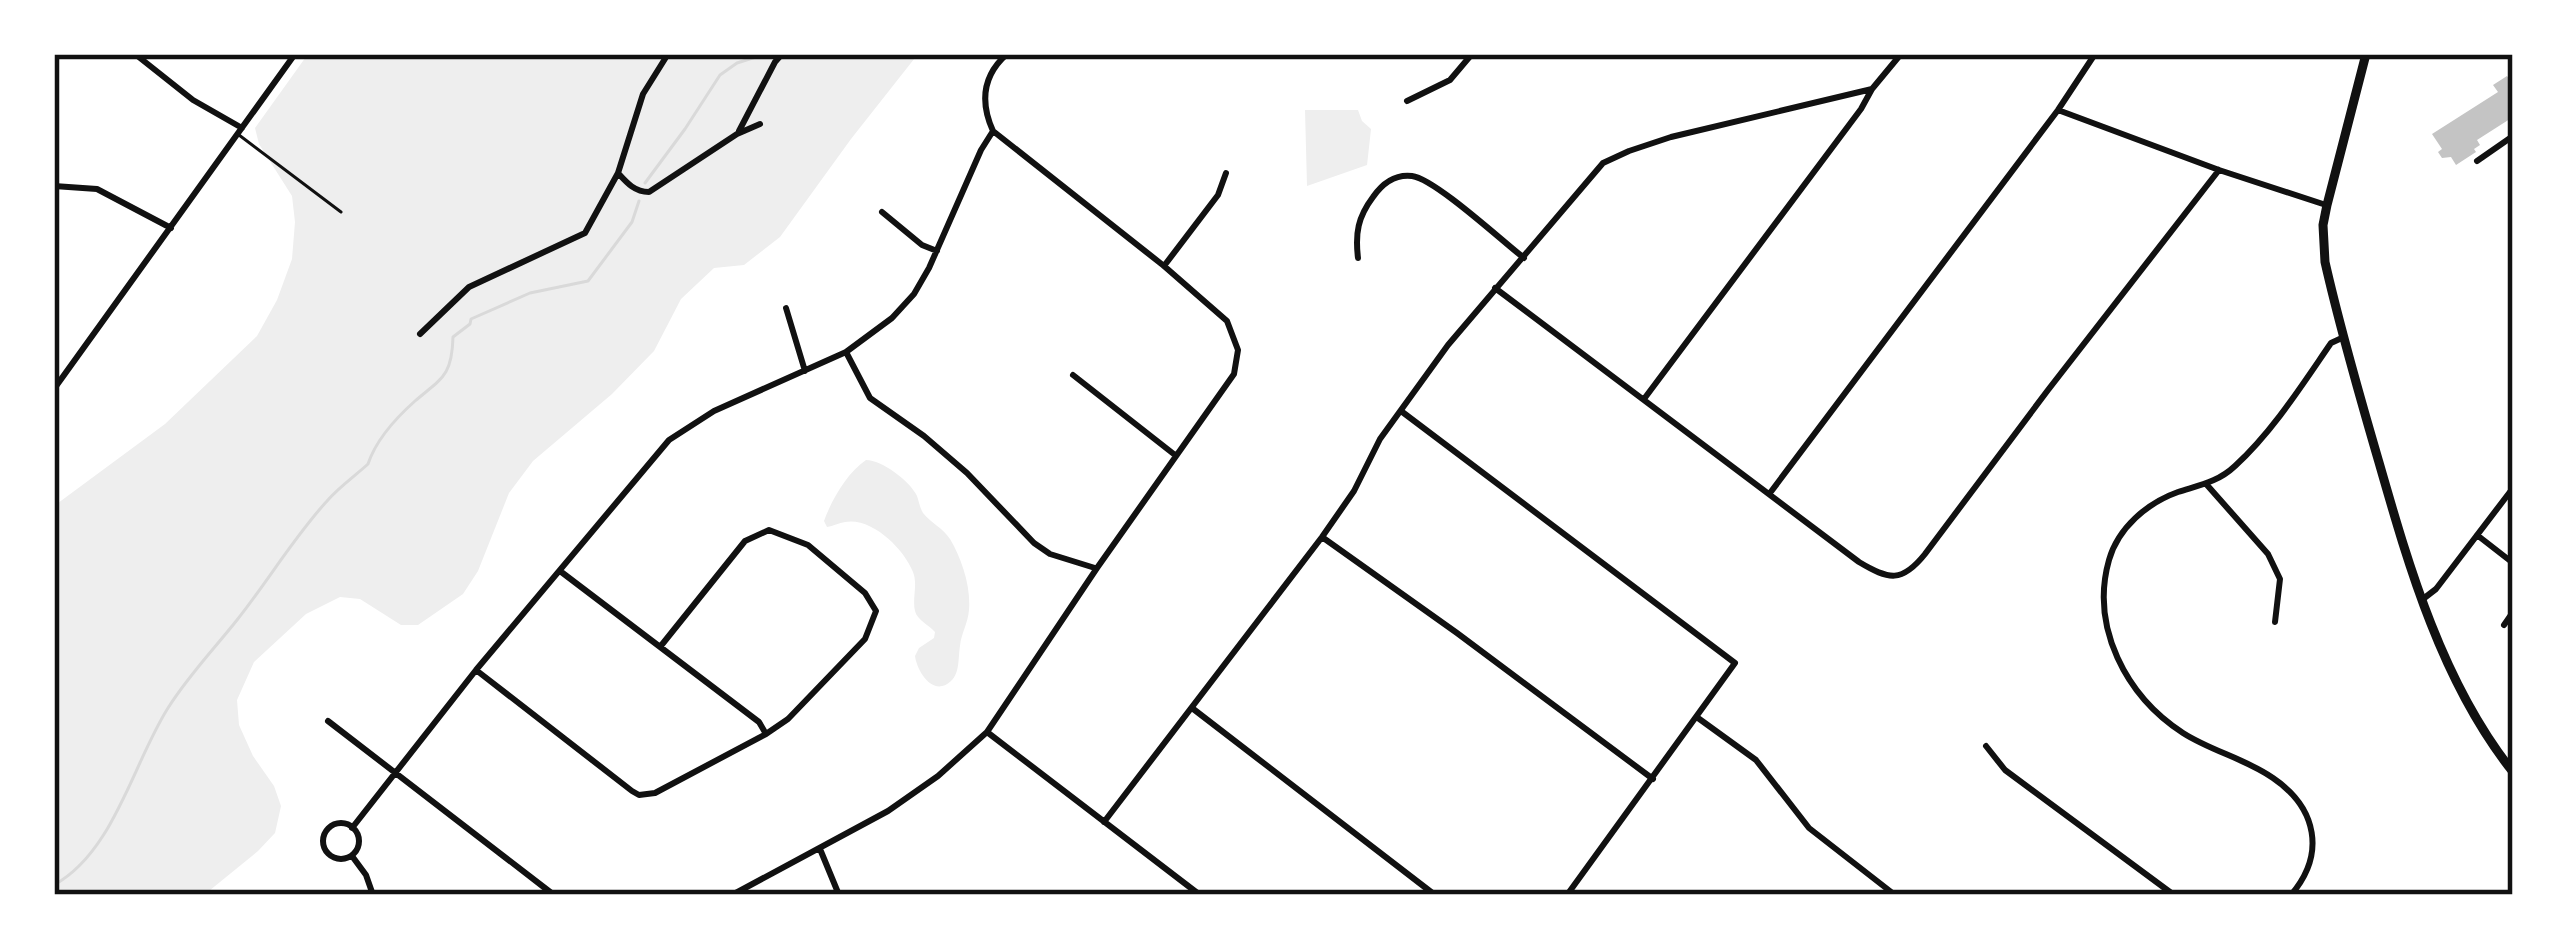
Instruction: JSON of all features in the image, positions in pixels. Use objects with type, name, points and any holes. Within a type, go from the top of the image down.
[{"type":"main road","points":[[2366,54],[2327,206],[2325,262],[2389,497],[2423,599],[2463,694],[2513,772]]},
{"type":"street","points":[[135,54],[240,131]]},
{"type":"street","points":[[54,389],[295,54]]},
{"type":"street","points":[[420,334],[469,287],[585,233],[617,173],[643,94],[668,54]]},
{"type":"street","points":[[737,134],[782,54]]},
{"type":"street","points":[[732,895],[904,800],[987,732],[1234,374],[1238,350],[1227,321],[993,131],[983,104],[986,84],[1007,54]]},
{"type":"street","points":[[1407,101],[1450,80],[1472,54]]},
{"type":"street","points":[[1645,399],[1901,54]]},
{"type":"street","points":[[1770,494],[2059,110],[2095,54]]},
{"type":"street","points":[[1104,822],[1322,537],[1354,491],[1380,439],[1448,345],[1603,163],[1671,136],[1872,89]]},
{"type":"street","points":[[2059,110],[2327,206]]},
{"type":"street","points":[[617,173],[633,188],[649,192],[760,124]]},
{"type":"street","points":[[352,828],[476,670],[669,440],[714,411],[846,352],[892,319],[914,294],[993,131]]},
{"type":"street","points":[[2477,161],[2513,136]]},
{"type":"street","points":[[1495,288],[1859,562],[1879,574],[1897,577],[1913,569],[2219,170]]},
{"type":"street","points":[[1164,266],[1218,195],[1226,173]]},
{"type":"street","points":[[1358,258],[1356,237],[1365,209],[1384,184],[1407,176],[1430,183],[1524,259]]},
{"type":"street","points":[[54,186],[97,189],[171,228]]},
{"type":"street","points":[[882,212],[922,245],[937,251]]},
{"type":"street","points":[[786,308],[805,370]]},
{"type":"street","points":[[2291,895],[2309,867],[2314,835],[2301,805],[2274,778],[2183,733],[2150,704],[2128,679],[2108,635],[2102,593],[2110,555],[2127,526],[2153,503],[2207,485],[2230,471],[2252,450],[2331,343],[2344,337]]},
{"type":"street","points":[[846,352],[870,398],[967,472],[1034,543],[1050,554],[1097,568]]},
{"type":"street","points":[[1072,375],[1175,455]]},
{"type":"street","points":[[1401,411],[1736,663],[1569,894]]},
{"type":"street","points":[[2207,485],[2268,554],[2280,579],[2275,622]]},
{"type":"street","points":[[2423,599],[2437,589],[2513,488]]},
{"type":"street","points":[[476,670],[639,795],[656,794],[788,718],[865,639],[876,611],[865,592],[808,545],[769,530],[746,541],[661,647]]},
{"type":"street","points":[[2477,536],[2513,563]]},
{"type":"street","points":[[1322,537],[1653,779]]},
{"type":"street","points":[[560,571],[759,722],[766,734]]},
{"type":"street","points":[[2504,625],[2513,612]]},
{"type":"street","points":[[1192,708],[1435,895]]},
{"type":"street","points":[[1698,718],[1756,760],[1809,828],[1894,895]]},
{"type":"street","points":[[328,721],[554,895]]},
{"type":"street","points":[[987,732],[1200,895]]},
{"type":"street","points":[[1986,746],[2005,770],[2174,895]]},
{"type":"street","points":[[333,825],[352,828],[359,840],[352,856],[335,858],[326,850],[323,839],[333,825]]},
{"type":"street","points":[[820,849],[838,895]]},
{"type":"street","points":[[352,856],[373,895]]},
{"type":"lane","points":[[240,131],[341,212]]},
{"type":"shaded area","points":[[308,54],[918,54],[780,237],[744,265],[714,268],[681,299],[654,351],[533,461],[509,493],[478,571],[463,594],[418,625],[401,625],[360,599],[340,597],[306,614],[254,662],[237,700],[239,725],[281,806],[275,833],[258,851],[204,895],[54,895],[54,506],[165,424],[257,336],[292,259],[295,222],[292,196],[259,144],[255,128]]},
{"type":"shaded area","points":[[1305,110],[1358,110],[1371,129],[1367,165],[1307,186]]},
{"type":"shaded area","points":[[866,460],[887,467],[908,484],[923,513],[950,539],[962,564],[969,592],[968,615],[956,674],[944,685],[932,685],[916,662],[919,648],[935,632],[916,614],[909,563],[886,536],[866,524],[845,522],[827,527],[824,521],[841,487]]},
{"type":"building","points":[[2507,76],[2513,84],[2513,117],[2477,140],[2476,152],[2456,165],[2451,157],[2442,158],[2432,134],[2498,92],[2493,85]]},
{"type":"waterway","points":[[645,183],[720,75],[737,63],[765,54]]},
{"type":"waterway","points":[[54,885],[75,870],[107,829],[184,685],[315,515],[368,464],[394,422],[444,375],[453,337],[471,319],[530,293],[588,281],[632,222],[639,201]]}]
